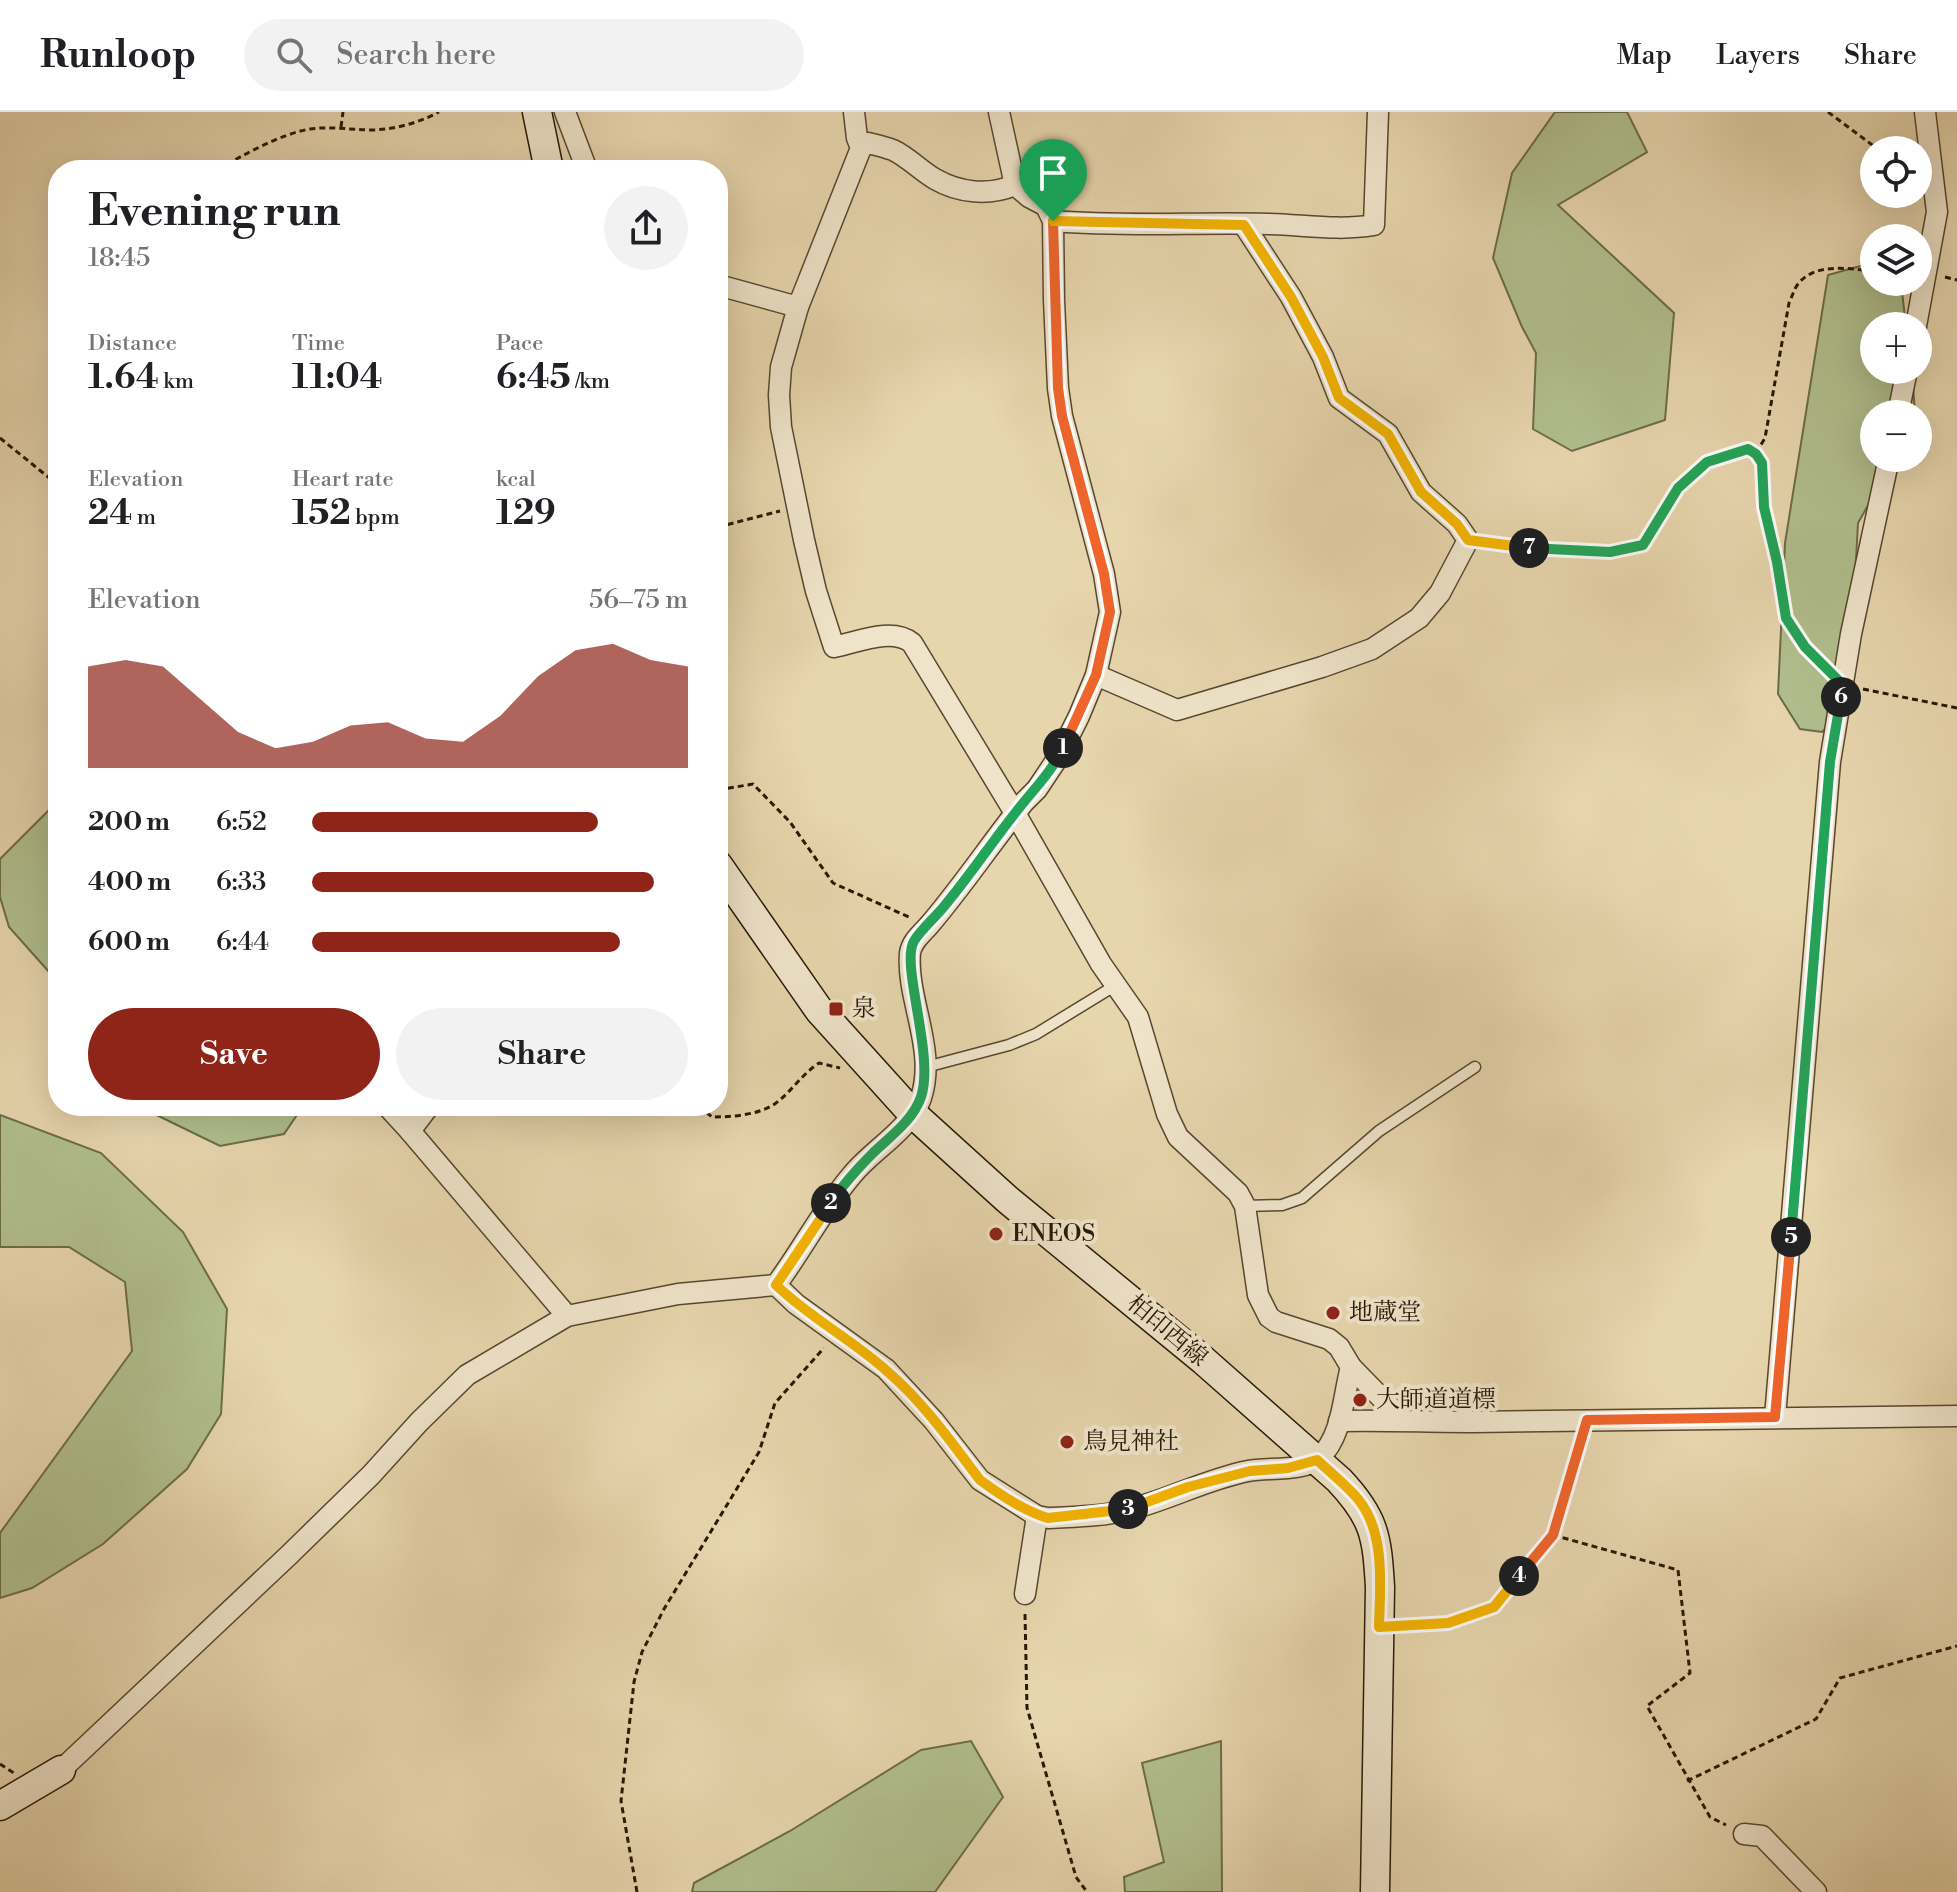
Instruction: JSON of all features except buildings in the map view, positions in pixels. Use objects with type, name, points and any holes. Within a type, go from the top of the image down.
[{"type":"main road","points":[[537,112],[547,160]]},
{"type":"main road","name":"柏印西線","points":[[728,879],[819,1010],[912,1113],[997,1190],[1203,1360],[1360,1502],[1372,1524],[1378,1552],[1375,1892]]},
{"type":"main road","points":[[0,1806],[61,1770]]},
{"type":"street","points":[[565,112],[583,160]]},
{"type":"street","points":[[854,112],[861,148]]},
{"type":"street","points":[[776,1285],[838,1192],[855,1171],[896,1133],[921,1098],[926,1067],[910,951],[914,941],[1037,789],[1059,756],[1096,675],[1110,612],[1104,574],[1062,416],[1058,388],[1053,221],[1046,206],[1015,185],[999,112]]},
{"type":"street","points":[[1053,221],[1350,229],[1374,225],[1378,112]]},
{"type":"street","points":[[1919,312],[1937,212],[1925,112]]},
{"type":"street","points":[[1015,185],[1000,192],[956,189],[936,180],[894,150],[868,143],[861,148],[798,307],[781,367],[781,427],[816,591],[834,647],[889,635],[903,636],[912,643],[1015,813],[1067,908],[1138,1017],[1167,1114],[1178,1137],[1238,1193],[1245,1206],[1258,1295],[1269,1317],[1329,1339],[1339,1347],[1351,1367],[1402,1419]]},
{"type":"street","points":[[1096,675],[1177,710],[1360,653],[1401,632],[1419,618],[1440,593],[1468,540],[1457,524],[1421,492],[1388,434],[1339,398],[1323,357],[1291,297],[1244,225]]},
{"type":"street","points":[[728,288],[798,307]]},
{"type":"street","points":[[1775,1417],[1830,762],[1851,634],[1886,472]]},
{"type":"street","points":[[396,1116],[567,1316]]},
{"type":"street","points":[[410,1131],[421,1116]]},
{"type":"street","points":[[61,1770],[371,1475],[467,1375],[567,1316],[678,1294],[776,1285],[796,1304],[886,1369],[909,1391],[980,1480],[1037,1516],[1067,1518],[1132,1509],[1188,1487],[1250,1471],[1288,1468],[1317,1460],[1330,1442],[1339,1421],[1351,1367]]},
{"type":"street","points":[[1339,1421],[1402,1419],[1416,1423],[1957,1416]]},
{"type":"street","points":[[1025,1594],[1037,1516]]},
{"type":"street","points":[[1744,1834],[1762,1836],[1816,1892]]},
{"type":"lane","points":[[926,1067],[1009,1045],[1036,1034],[1116,985]]},
{"type":"lane","points":[[1245,1206],[1282,1205],[1302,1198],[1379,1131],[1475,1067]]},
{"type":"path","points":[[341,127],[343,112]]},
{"type":"path","points":[[234,160],[307,130],[341,127],[373,130],[418,123],[439,112]]},
{"type":"path","points":[[1828,112],[1860,136]]},
{"type":"path","points":[[1756,454],[1765,438],[1789,303],[1798,284],[1814,272],[1837,268],[1860,270]]},
{"type":"path","points":[[0,438],[48,477]]},
{"type":"path","points":[[1468,540],[1542,550],[1610,552],[1643,545],[1678,488],[1707,462],[1748,449],[1762,463],[1764,507],[1786,618],[1805,647],[1843,685],[1957,708]]},
{"type":"path","points":[[728,524],[797,506]]},
{"type":"path","points":[[728,788],[753,784],[790,822],[833,883],[928,926]]},
{"type":"path","points":[[711,1116],[734,1117],[774,1105],[806,1071],[819,1063],[852,1072],[865,1064]]},
{"type":"path","points":[[637,1892],[621,1801],[634,1682],[642,1652],[664,1609],[759,1452],[775,1403],[837,1333]]},
{"type":"path","points":[[1379,1627],[1448,1623],[1494,1607],[1553,1535],[1587,1420]]},
{"type":"path","points":[[1553,1535],[1678,1570],[1690,1673],[1647,1706],[1710,1817],[1744,1834]]},
{"type":"path","points":[[1025,1594],[1027,1708],[1076,1877],[1087,1892]]},
{"type":"path","points":[[1687,1781],[1816,1719],[1840,1678],[1957,1646]]},
{"type":"green space","points":[[1555,112],[1627,112],[1647,152],[1558,205],[1674,313],[1665,420],[1572,451],[1533,429],[1536,353],[1493,258],[1512,173]]},
{"type":"green space","points":[[1860,266],[1860,296],[1903,296],[1904,312],[1860,312],[1860,384],[1913,384],[1914,400],[1860,400],[1860,472],[1887,472],[1858,523],[1848,706],[1822,732],[1800,729],[1778,694],[1785,543],[1828,275]]},
{"type":"green space","points":[[48,811],[48,971],[9,927],[0,897],[0,859]]},
{"type":"green space","points":[[0,1115],[101,1153],[183,1232],[227,1309],[221,1414],[187,1469],[103,1544],[32,1588],[0,1598],[0,1533],[132,1351],[125,1282],[69,1247],[0,1247]]},
{"type":"green space","points":[[158,1116],[296,1116],[284,1134],[220,1146]]},
{"type":"green space","points":[[971,1741],[1003,1797],[935,1892],[692,1892],[694,1883],[790,1831],[921,1750]]},
{"type":"green space","points":[[1221,1741],[1222,1892],[1125,1892],[1124,1877],[1164,1862],[1142,1763]]},
{"type":"place","name":"泉","points":[[836,1009]]},
{"type":"place","name":"ENEOS","points":[[996,1234]]},
{"type":"place","name":"地蔵堂","points":[[1333,1313]]},
{"type":"place","name":"大師道道標","points":[[1360,1400]]},
{"type":"place","name":"鳥見神社","points":[[1067,1442]]},
{"type":"route","points":[[1053,221],[1244,225],[1291,297],[1323,357],[1339,398],[1388,434],[1421,492],[1457,524],[1468,540],[1542,550],[1610,552],[1643,545],[1678,488],[1707,462],[1748,449],[1762,463],[1764,507],[1786,618],[1805,647],[1843,685],[1830,762],[1775,1417],[1587,1420],[1553,1535],[1494,1607],[1448,1623],[1379,1627],[1378,1552],[1372,1524],[1360,1502],[1317,1460],[1288,1468],[1250,1471],[1188,1487],[1132,1509],[1067,1518],[1037,1516],[980,1480],[909,1391],[886,1369],[796,1304],[776,1285],[838,1192],[855,1171],[896,1133],[921,1098],[926,1067],[910,951],[914,941],[955,894],[1059,756],[1096,675],[1106,638],[1110,612],[1104,574],[1062,416],[1058,388],[1053,221]]}]
